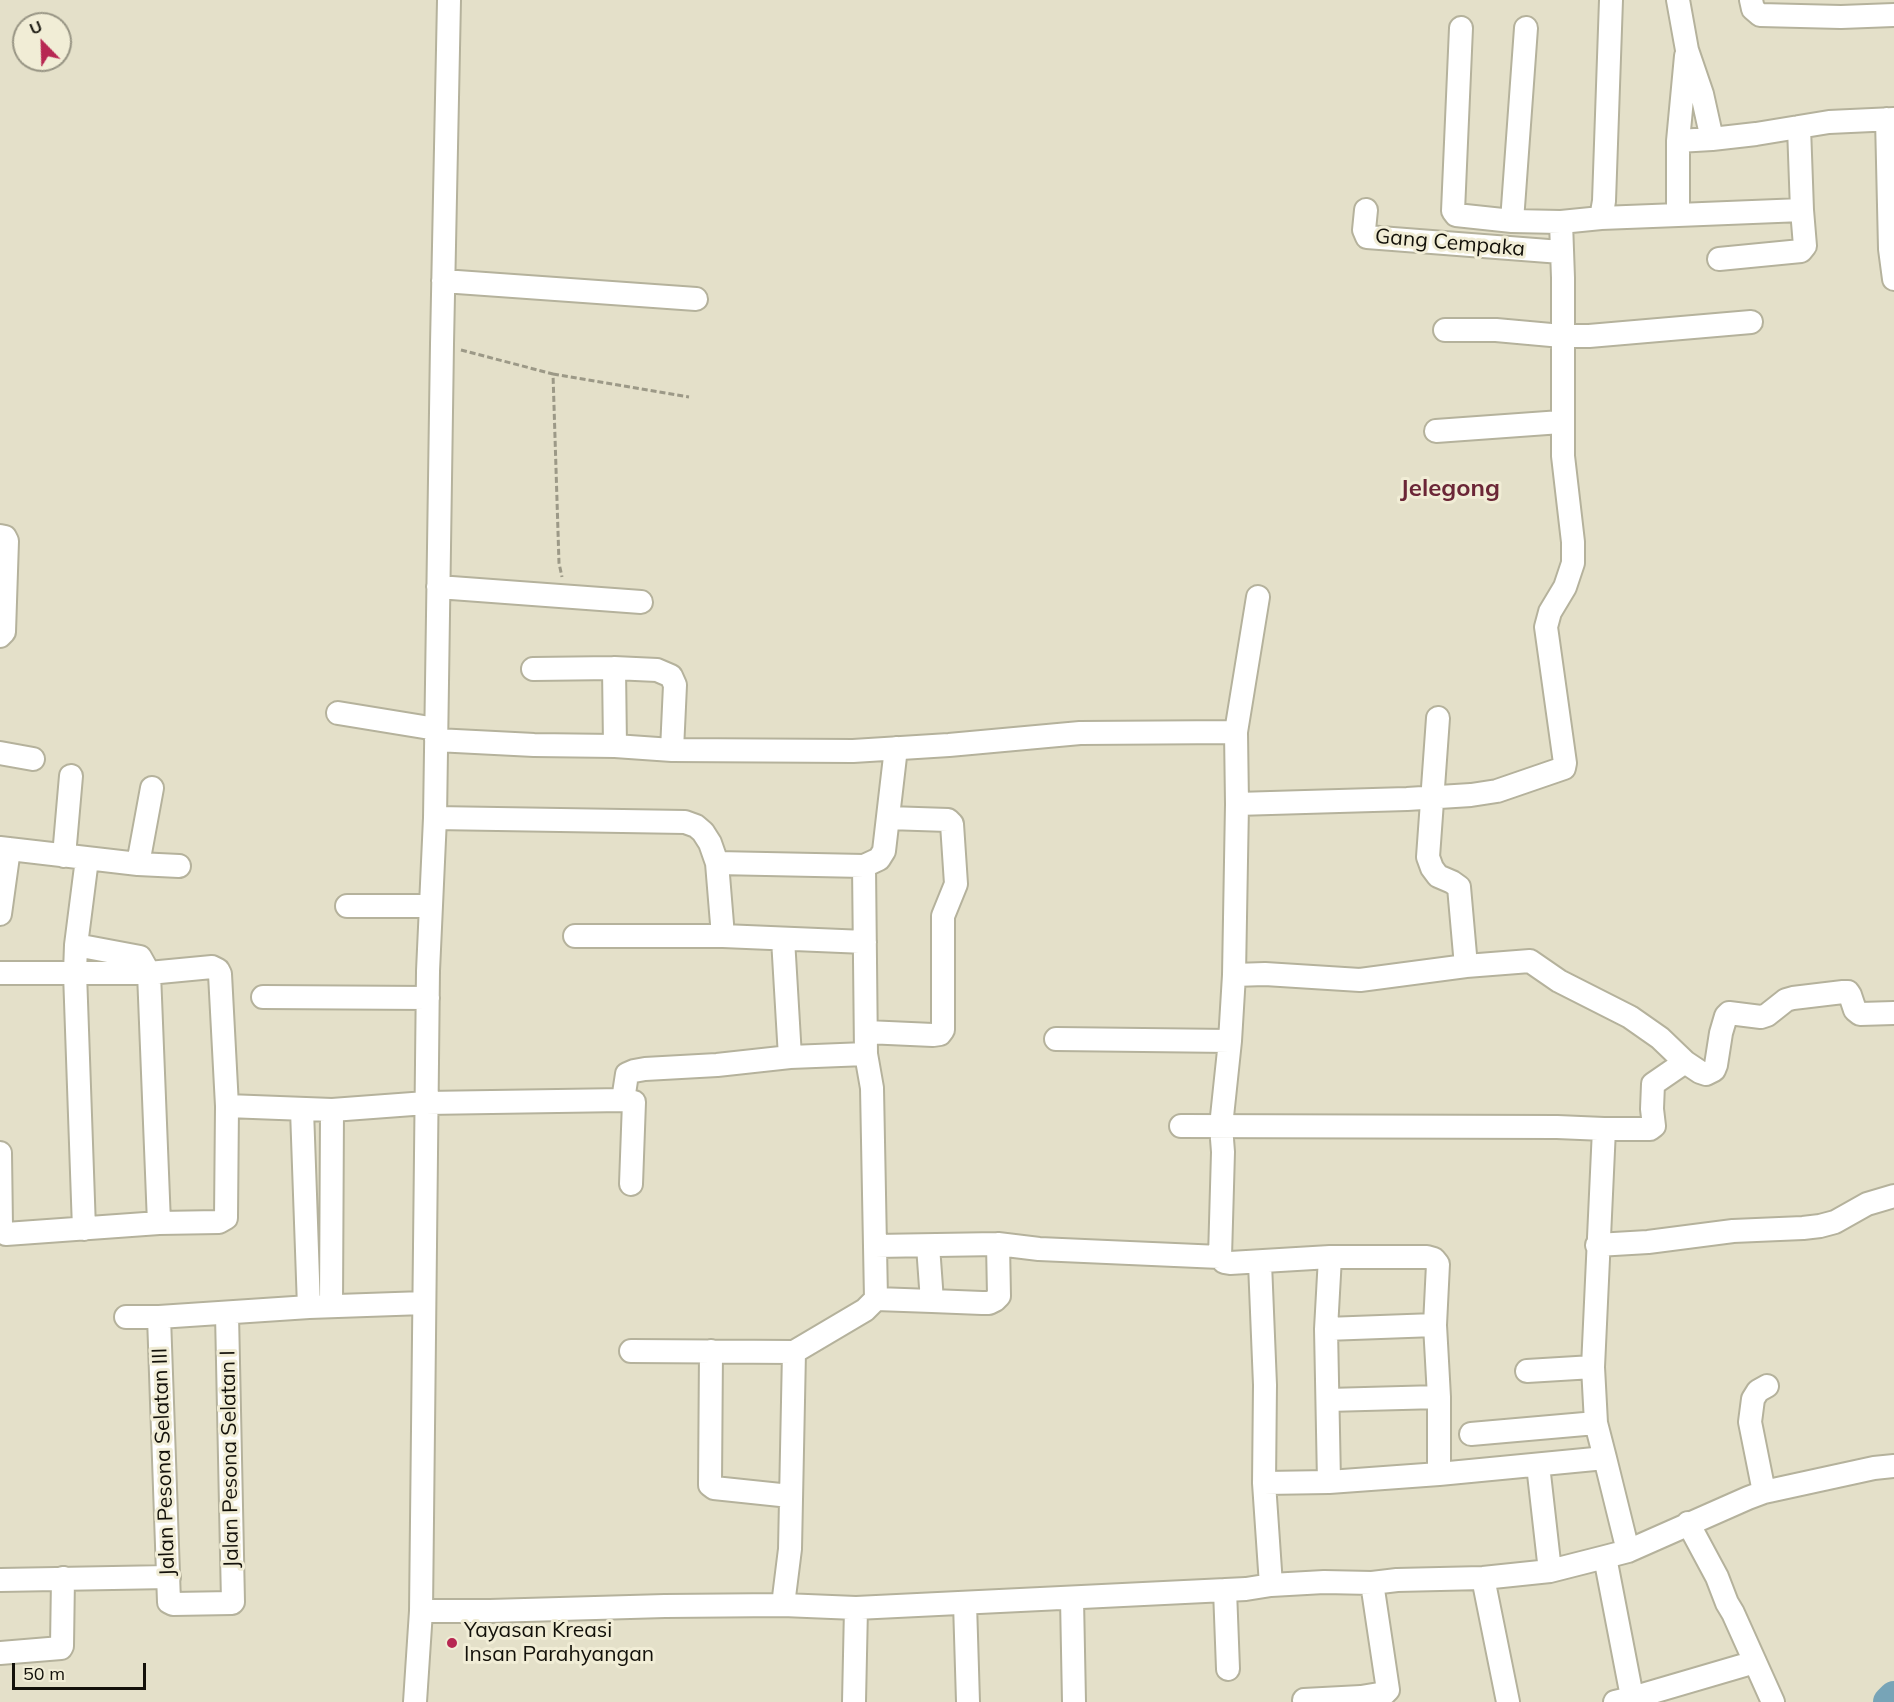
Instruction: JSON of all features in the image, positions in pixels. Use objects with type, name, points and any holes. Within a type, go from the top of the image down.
[{"type":"street","points":[[416,1702],[421,1611],[426,1103],[435,818],[449,0]]},
{"type":"street","points":[[1601,218],[1604,201],[1611,0]]},
{"type":"street","points":[[1678,0],[1687,50],[1702,94],[1712,139]]},
{"type":"street","points":[[1751,0],[1753,9],[1760,15],[1840,8],[1894,15]]},
{"type":"street","points":[[1461,28],[1452,205],[1456,215],[1512,221],[1561,222],[1601,218],[1802,210]]},
{"type":"street","points":[[1512,221],[1526,28]]},
{"type":"street","points":[[1678,215],[1678,141],[1687,50]]},
{"type":"street","points":[[1678,141],[1712,139],[1829,122],[1890,119],[1894,279]]},
{"type":"street","points":[[1719,259],[1801,251],[1805,246],[1799,127]]},
{"type":"street","name":"Gang Cempaka","points":[[1366,210],[1364,230],[1367,237],[1561,252]]},
{"type":"street","points":[[1237,804],[1471,795],[1497,790],[1564,768],[1546,627],[1550,612],[1565,587],[1573,562],[1573,542],[1564,481],[1561,422],[1563,278],[1561,222]]},
{"type":"street","points":[[443,281],[696,299]]},
{"type":"street","points":[[1444,330],[1497,330],[1589,336],[1751,322]]},
{"type":"street","points":[[1436,431],[1561,422]]},
{"type":"street","points":[[0,537],[5,537],[7,541],[4,632],[0,636]]},
{"type":"street","points":[[438,587],[641,602]]},
{"type":"street","points":[[1258,597],[1236,732],[1234,975],[1221,1126],[1223,1152],[1220,1257],[1224,1262],[1230,1263],[1330,1257],[1427,1257],[1434,1259],[1438,1264],[1435,1325],[1439,1397],[1439,1474]]},
{"type":"street","points":[[614,668],[615,746]]},
{"type":"street","points":[[533,669],[657,670],[671,676],[675,685],[672,750]]},
{"type":"street","points":[[338,713],[436,735],[534,746],[615,746],[672,750],[853,751],[1080,733],[1236,732]]},
{"type":"street","points":[[1438,718],[1428,857],[1438,876],[1459,887],[1466,966]]},
{"type":"street","points":[[717,863],[864,866],[879,859],[888,818],[896,748]]},
{"type":"street","points":[[0,753],[33,759]]},
{"type":"street","points":[[64,856],[71,776]]},
{"type":"street","points":[[138,864],[152,788]]},
{"type":"street","points":[[435,818],[686,822],[696,826],[710,843],[717,863],[723,936]]},
{"type":"street","points":[[623,1101],[625,1079],[627,1074],[634,1071],[790,1057],[866,1043],[940,1034],[943,1030],[943,916],[956,884],[952,824],[948,820],[888,818]]},
{"type":"street","points":[[0,914],[5,849],[138,864],[179,866]]},
{"type":"street","points":[[84,1229],[75,973],[76,945],[87,859]]},
{"type":"street","points":[[631,1350],[794,1352],[865,1310],[876,1299],[872,1088],[866,1043],[864,866]]},
{"type":"street","points":[[347,906],[431,906]]},
{"type":"street","points":[[575,936],[723,936],[865,942]]},
{"type":"street","points":[[783,939],[790,1057]]},
{"type":"street","points":[[76,945],[140,957],[149,973],[159,1223]]},
{"type":"street","points":[[1234,975],[1265,974],[1360,980],[1466,966],[1530,961],[1559,981],[1630,1017],[1660,1038],[1685,1062],[1706,1074],[1711,1072],[1716,1065],[1726,1016],[1732,1012],[1756,1018],[1767,1015],[1786,1000],[1846,992],[1850,995],[1855,1010],[1860,1014],[1894,1013]]},
{"type":"street","points":[[0,973],[149,973],[212,967],[218,970],[227,1106],[226,1218],[219,1222],[159,1223],[6,1234],[1,1226],[0,1153]]},
{"type":"street","points":[[263,997],[428,998]]},
{"type":"street","points":[[1056,1039],[1230,1041]]},
{"type":"street","points":[[1181,1126],[1650,1129],[1654,1126],[1653,1083],[1685,1062]]},
{"type":"street","points":[[227,1106],[332,1110],[426,1103],[634,1102],[631,1184]]},
{"type":"street","points":[[302,1110],[320,1306]]},
{"type":"street","points":[[320,1306],[332,1110]]},
{"type":"street","points":[[1604,1129],[1593,1367],[1596,1423],[1628,1551]]},
{"type":"street","points":[[1597,1245],[1648,1242],[1733,1231],[1820,1226],[1835,1222],[1867,1204],[1894,1196]]},
{"type":"street","points":[[875,1246],[998,1244],[1039,1249],[1220,1257]]},
{"type":"street","points":[[876,1299],[989,1303],[999,1296],[998,1244]]},
{"type":"street","points":[[928,1246],[932,1301]]},
{"type":"street","points":[[1329,1482],[1326,1329],[1330,1257]]},
{"type":"street","points":[[1260,1263],[1265,1385],[1264,1483],[1271,1585]]},
{"type":"street","points":[[126,1317],[227,1314],[320,1306],[424,1303]]},
{"type":"street","name":"Jalan Pesona Selatan I","points":[[172,1604],[233,1602],[227,1314]]},
{"type":"street","name":"Jalan Pesona Selatan III","points":[[159,1317],[169,1602],[172,1604]]},
{"type":"street","points":[[1326,1329],[1435,1325]]},
{"type":"street","points":[[711,1351],[710,1485],[714,1488],[790,1496]]},
{"type":"street","points":[[783,1605],[790,1549],[794,1352]]},
{"type":"street","points":[[1527,1371],[1593,1367]]},
{"type":"street","points":[[1764,1492],[1750,1422],[1753,1399],[1758,1391],[1767,1386]]},
{"type":"street","points":[[1328,1400],[1439,1397]]},
{"type":"street","points":[[1472,1434],[1596,1423]]},
{"type":"street","points":[[1264,1483],[1329,1482],[1439,1474],[1605,1458]]},
{"type":"street","points":[[1538,1465],[1550,1571]]},
{"type":"street","points":[[421,1611],[783,1605],[856,1608],[1072,1599],[1324,1582],[1371,1583],[1397,1580],[1483,1578],[1550,1571],[1628,1551],[1688,1523],[1764,1492],[1874,1468],[1894,1466]]},
{"type":"street","points":[[1688,1523],[1717,1577],[1773,1702]]},
{"type":"street","points":[[1605,1557],[1627,1701],[1755,1662]]},
{"type":"street","points":[[0,1580],[169,1577]]},
{"type":"street","points":[[0,1653],[61,1648],[63,1578]]},
{"type":"street","points":[[1483,1578],[1508,1702]]},
{"type":"street","points":[[1304,1700],[1361,1700],[1389,1690],[1371,1583]]},
{"type":"street","points":[[1225,1590],[1228,1669]]},
{"type":"street","points":[[1072,1599],[1074,1702]]},
{"type":"street","points":[[965,1602],[968,1702]]},
{"type":"street","points":[[854,1702],[856,1608]]},
{"type":"path","points":[[442,344],[553,374],[688,397]]},
{"type":"path","points":[[553,374],[560,563],[566,597]]},
{"type":"waterway","points":[[1889,1702],[1894,1697]]},
{"type":"place","name":"Yayasan Kreasi Insan Parahyangan","points":[[452,1643]]},
{"type":"district","name":"Jelegong","points":[[1450,489]]}]
